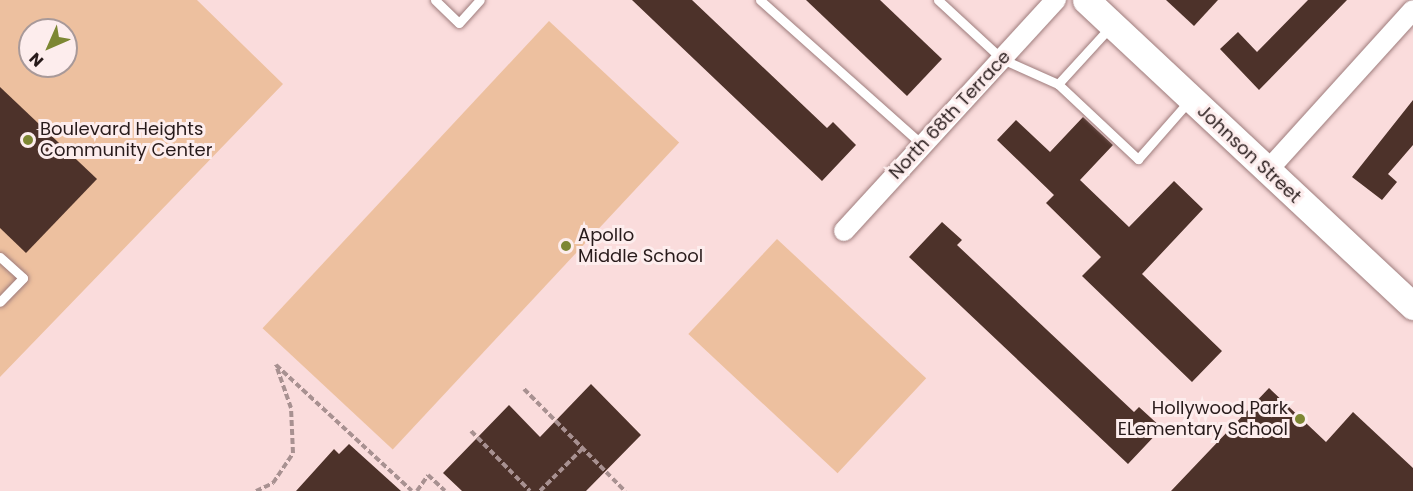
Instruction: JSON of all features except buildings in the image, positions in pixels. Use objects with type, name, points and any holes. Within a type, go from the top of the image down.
[{"type":"street","name":"North 68th Terrace","points":[[844,231],[1056,0]]},
{"type":"street","name":"Johnson Street","points":[[1086,0],[1413,306]]},
{"type":"street","points":[[1267,171],[1413,10]]},
{"type":"lane","points":[[435,0],[459,23],[480,0]]},
{"type":"lane","points":[[760,0],[923,145]]},
{"type":"lane","points":[[946,2],[1002,59],[1058,84],[1138,159],[1191,99]]},
{"type":"lane","points":[[1058,84],[1112,24]]},
{"type":"lane","points":[[0,257],[22,278],[0,302]]},
{"type":"path","points":[[256,491],[273,483],[293,453],[291,408],[276,365],[414,491],[428,475],[445,491]]},
{"type":"path","points":[[524,390],[625,491]]},
{"type":"path","points":[[471,431],[530,491]]},
{"type":"path","points":[[540,491],[583,448]]},
{"type":"shaded area","points":[[0,0],[197,0],[283,84],[0,377]]},
{"type":"shaded area","points":[[549,21],[679,142],[393,450],[263,328]]},
{"type":"shaded area","points":[[777,239],[926,378],[838,473],[688,334]]},
{"type":"place","name":"Boulevard Heights Community Center","points":[[28,140]]},
{"type":"place","name":"Apollo Middle School","points":[[566,246]]},
{"type":"place","name":"Hollywood Park ELementary School","points":[[1300,419]]}]
